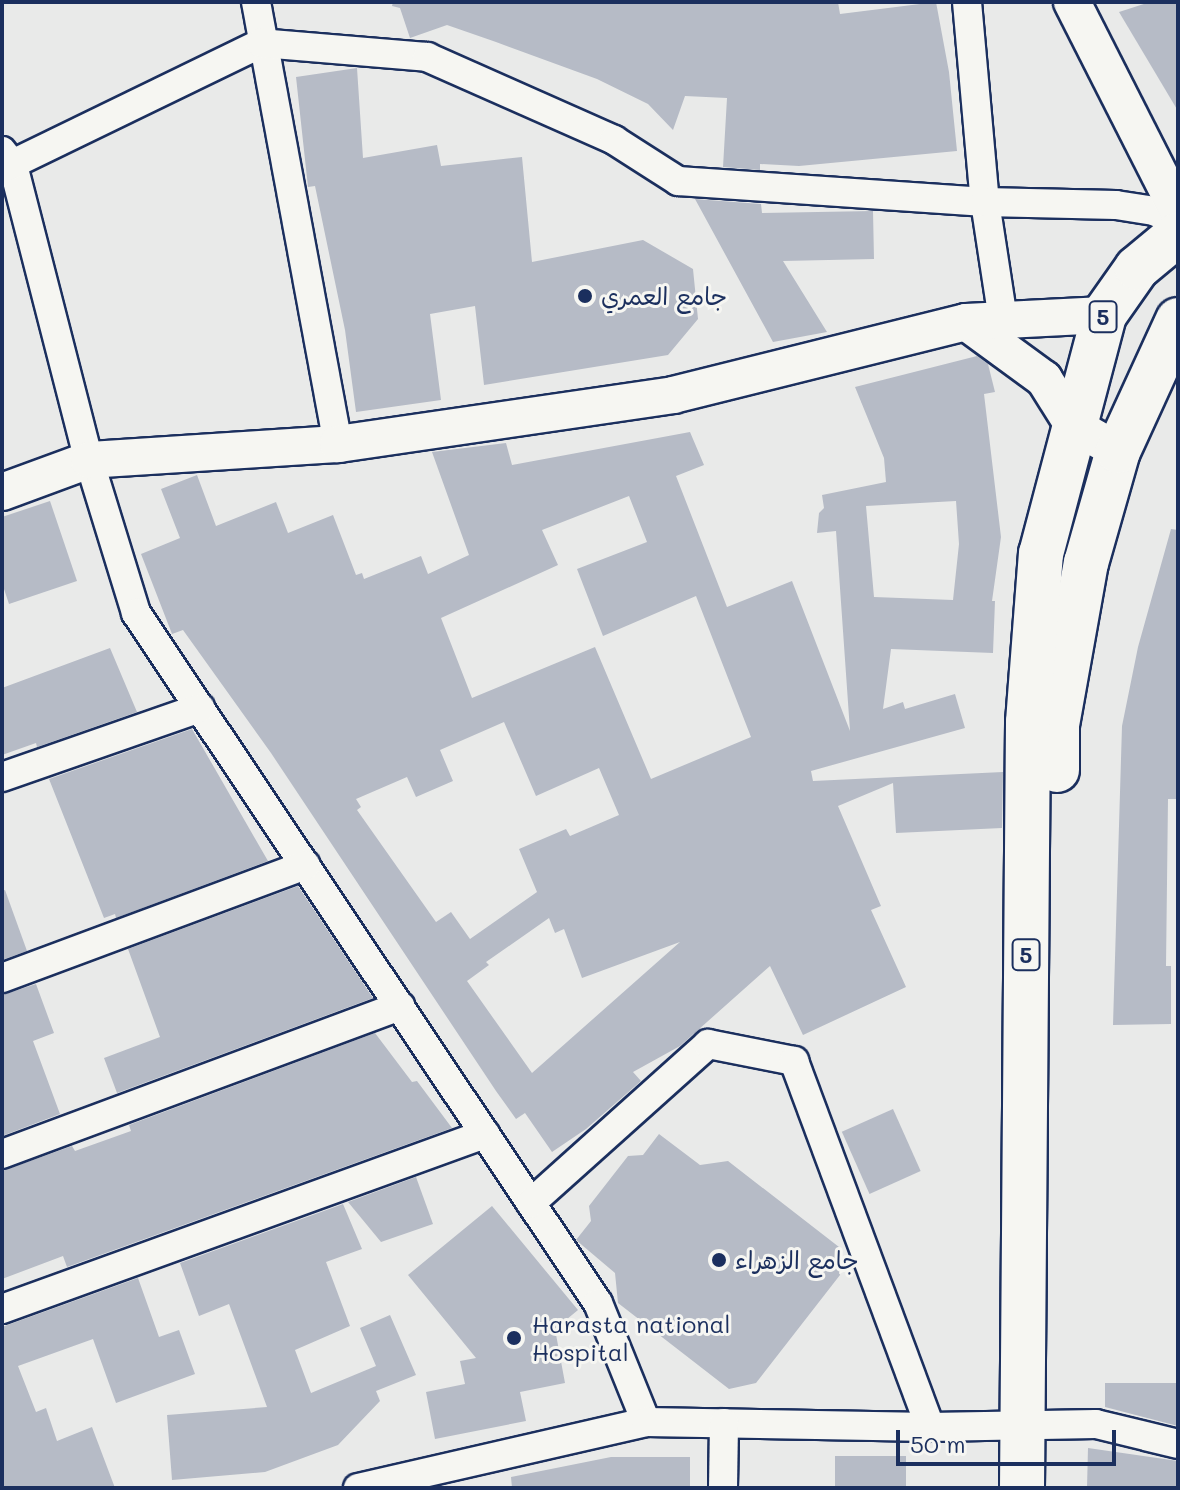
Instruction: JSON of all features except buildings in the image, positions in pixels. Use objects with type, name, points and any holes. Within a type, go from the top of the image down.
[{"type":"main road","name":"5","points":[[1050,1488],[1036,1426],[1028,722],[1041,554],[1104,315],[1137,268],[1178,234]]},
{"type":"main road","name":"5","points":[[1022,1488],[1036,1426],[1057,725],[1086,563],[1118,451],[1178,320]]},
{"type":"street","points":[[256,2],[261,43],[338,444]]},
{"type":"street","points":[[967,2],[985,202],[1003,320]]},
{"type":"street","points":[[1072,2],[1178,211]]},
{"type":"street","points":[[646,1422],[598,1303],[136,613],[89,460],[6,162],[261,43],[427,57],[614,140],[678,181],[985,202],[1136,207],[1178,222]]},
{"type":"street","points":[[2,492],[89,460],[338,444],[673,395],[966,322],[1104,315]]},
{"type":"street","points":[[966,322],[1044,379],[1073,425],[1118,451]]},
{"type":"street","points":[[2,777],[200,708]]},
{"type":"street","points":[[2,978],[306,865]]},
{"type":"street","points":[[2,1154],[400,1006]]},
{"type":"street","points":[[531,1203],[708,1044],[794,1061],[930,1427]]},
{"type":"street","points":[[2,1309],[485,1134]]},
{"type":"street","points":[[358,1488],[405,1483],[646,1422],[930,1427],[1096,1424],[1178,1444]]},
{"type":"street","points":[[723,1488],[724,1423]]},
{"type":"place","name":"جامع العمري","points":[[585,296]]},
{"type":"place","name":"جامع الزهراء","points":[[719,1260]]},
{"type":"place","name":"Harasta national Hospital","points":[[514,1338]]}]
